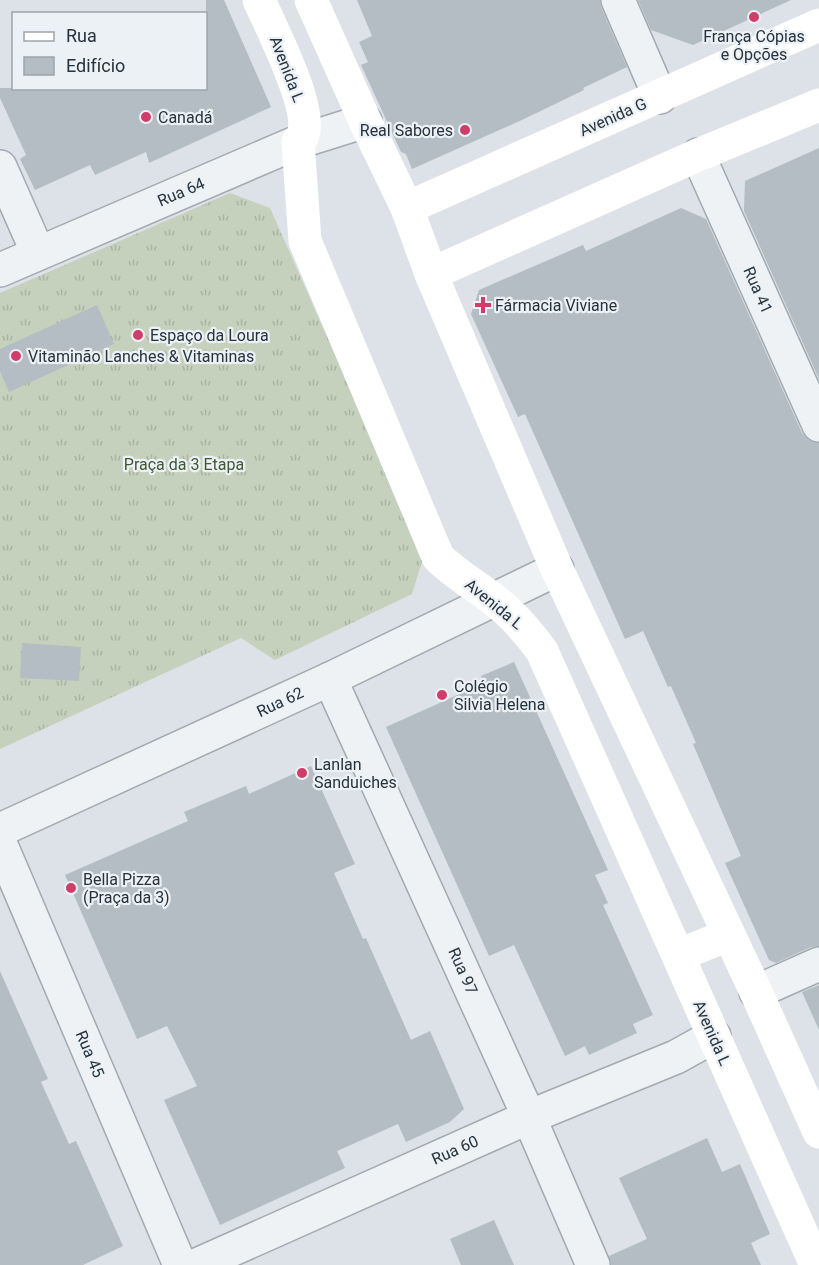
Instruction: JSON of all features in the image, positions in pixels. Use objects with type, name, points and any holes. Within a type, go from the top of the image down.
[{"type":"street","name":"Avenida L","points":[[259,0],[295,79],[303,110],[304,135],[298,142],[305,242],[438,557],[448,567],[495,600],[524,627],[542,651],[816,1265]]},
{"type":"street","points":[[311,0],[407,208],[431,274],[557,569],[756,992],[819,1132]]},
{"type":"street","points":[[618,0],[660,97]]},
{"type":"street","name":"Avenida G","points":[[407,208],[819,25]]},
{"type":"street","points":[[431,274],[698,155],[819,105]]},
{"type":"street","name":"Rua 64","points":[[0,270],[298,142],[365,121]]},
{"type":"street","name":"Rua 41","points":[[698,155],[819,425]]},
{"type":"street","points":[[0,167],[38,253]]},
{"type":"street","name":"Rua 62","points":[[0,830],[330,679],[557,569]]},
{"type":"street","name":"Rua 97","points":[[330,679],[529,1117],[593,1265]]},
{"type":"street","name":"Rua 45","points":[[0,843],[180,1265]]},
{"type":"street","points":[[678,956],[729,935]]},
{"type":"street","points":[[756,992],[819,964]]},
{"type":"street","name":"Rua 60","points":[[197,1265],[529,1117],[676,1057],[714,1036]]},
{"type":"green space","name":"Praça da 3 Etapa","points":[[230,193],[270,208],[424,555],[412,594],[275,660],[241,638],[0,749],[0,293]]},
{"type":"building","points":[[206,0],[224,0],[271,107],[149,163],[146,152],[95,175],[90,165],[35,190],[20,159],[26,155],[0,98],[0,88],[12,88],[12,90],[207,90]]},
{"type":"building","points":[[357,0],[600,0],[627,67],[524,119],[412,169],[406,154],[401,152],[361,65],[368,62],[359,42],[372,36]]},
{"type":"building","points":[[638,0],[791,0],[693,45],[651,30]]},
{"type":"building","points":[[819,148],[819,379],[744,211],[745,181]]},
{"type":"building","points":[[681,208],[706,219],[802,433],[809,440],[819,443],[819,946],[811,947],[776,963],[769,960],[725,863],[741,856],[671,686],[668,687],[643,631],[625,639],[525,414],[518,417],[471,314],[479,290],[583,245],[586,251]]},
{"type":"building","points":[[97,305],[114,344],[9,392],[0,371],[0,349]]},
{"type":"building","points":[[22,643],[81,647],[79,681],[20,678]]},
{"type":"building","points":[[514,662],[608,870],[595,875],[608,903],[603,905],[653,1015],[633,1024],[637,1033],[589,1055],[585,1046],[565,1056],[514,945],[489,956],[386,727],[484,683],[481,676]]},
{"type":"building","points":[[311,766],[355,864],[334,873],[363,939],[366,938],[411,1040],[430,1031],[464,1109],[450,1122],[406,1142],[398,1124],[337,1151],[345,1168],[220,1225],[164,1100],[197,1086],[167,1026],[137,1039],[65,875],[188,821],[184,812],[246,786],[249,794]]},
{"type":"building","points":[[0,971],[48,1079],[41,1082],[69,1144],[76,1141],[123,1246],[83,1265],[0,1265]]},
{"type":"building","points":[[819,985],[819,1030],[802,992]]},
{"type":"building","points":[[707,1138],[722,1172],[740,1164],[770,1234],[751,1243],[761,1265],[611,1265],[609,1256],[647,1239],[619,1178]]},
{"type":"building","points":[[494,1220],[514,1265],[461,1265],[450,1239]]},
{"type":"place","name":"França Cópias e Opções","points":[[754,17]]},
{"type":"place","name":"Canadá","points":[[146,117]]},
{"type":"place","name":"Real Sabores","points":[[465,130]]},
{"type":"place","name":"Fármacia Viviane","points":[[483,305]]},
{"type":"place","name":"Espaço da Loura","points":[[138,335]]},
{"type":"place","name":"Vitaminão Lanches & Vitaminas","points":[[16,356]]},
{"type":"place","name":"Colégio Silvia Helena","points":[[442,695]]},
{"type":"place","name":"Lanlan Sanduiches","points":[[302,773]]},
{"type":"place","name":"Bella Pizza (Praça da 3)","points":[[71,888]]}]
